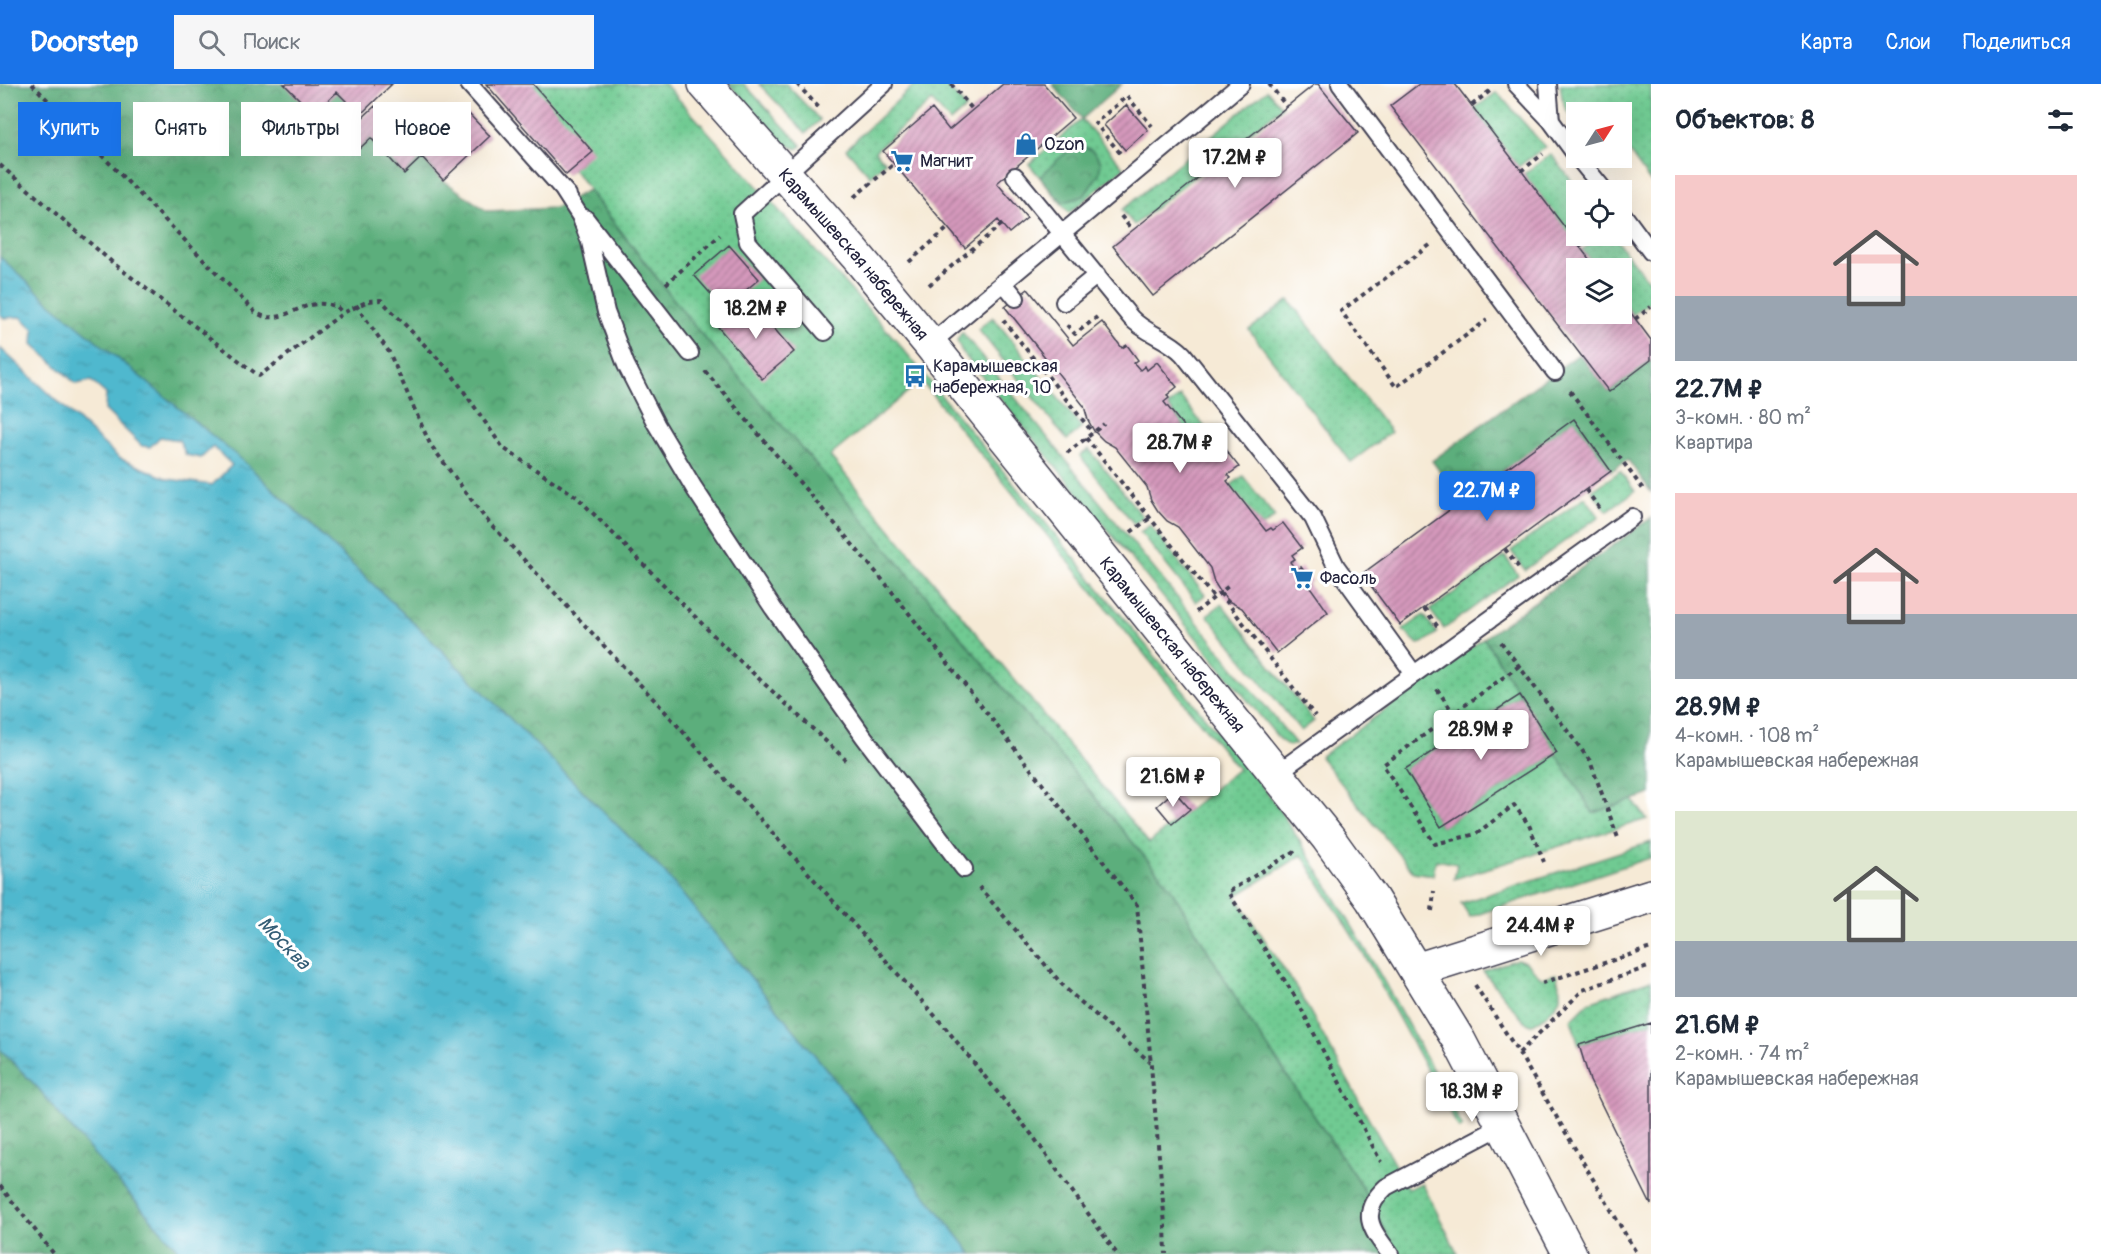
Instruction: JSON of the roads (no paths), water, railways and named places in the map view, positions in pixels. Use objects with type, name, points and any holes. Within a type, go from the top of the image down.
[{"type":"street","name":"Карамышевская набережная","points":[[705,84],[930,344],[1328,838],[1372,899],[1459,1041],[1570,1254]]},
{"type":"street","points":[[1416,970],[1651,896]]},
{"type":"lane","points":[[468,84],[562,188],[690,353]]},
{"type":"lane","points":[[825,332],[748,242],[742,214],[884,84]]},
{"type":"lane","points":[[930,344],[1241,84]]},
{"type":"lane","points":[[1340,84],[1555,372]]},
{"type":"lane","points":[[1516,84],[1551,121],[1566,141]]},
{"type":"lane","points":[[1548,84],[1551,121]]},
{"type":"lane","points":[[1587,168],[1596,180]]},
{"type":"lane","points":[[1016,176],[1139,326],[1169,342],[1184,354],[1313,518],[1336,566],[1414,674]]},
{"type":"lane","points":[[562,188],[580,216],[590,242],[606,312],[626,365],[656,424],[694,488],[773,608],[864,737],[964,869]]},
{"type":"lane","points":[[1632,226],[1651,252]]},
{"type":"lane","points":[[1064,302],[1097,275]]},
{"type":"lane","points":[[1003,282],[1016,298]]},
{"type":"lane","points":[[1277,773],[1632,517]]},
{"type":"lane","points":[[1390,1254],[1373,1232],[1370,1214],[1374,1199],[1392,1184],[1502,1126]]},
{"type":"water","name":"Москва","points":[[0,257],[49,302],[242,460],[421,630],[664,872],[823,1065],[972,1254],[182,1254],[39,1089],[0,1049],[0,348],[119,458],[168,479],[212,485],[232,465],[213,447],[201,458],[186,455],[179,440],[160,437],[150,447],[142,446],[105,410],[106,394],[91,381],[76,384],[33,344],[34,329],[21,317],[4,318],[0,314]]},
{"type":"place","name":"Ozon","points":[[1026,144]]},
{"type":"place","name":"Магнит","points":[[902,161]]},
{"type":"place","name":"Карамышевская набережная, 10","points":[[915,376]]},
{"type":"place","name":"Фасоль","points":[[1302,578]]}]
